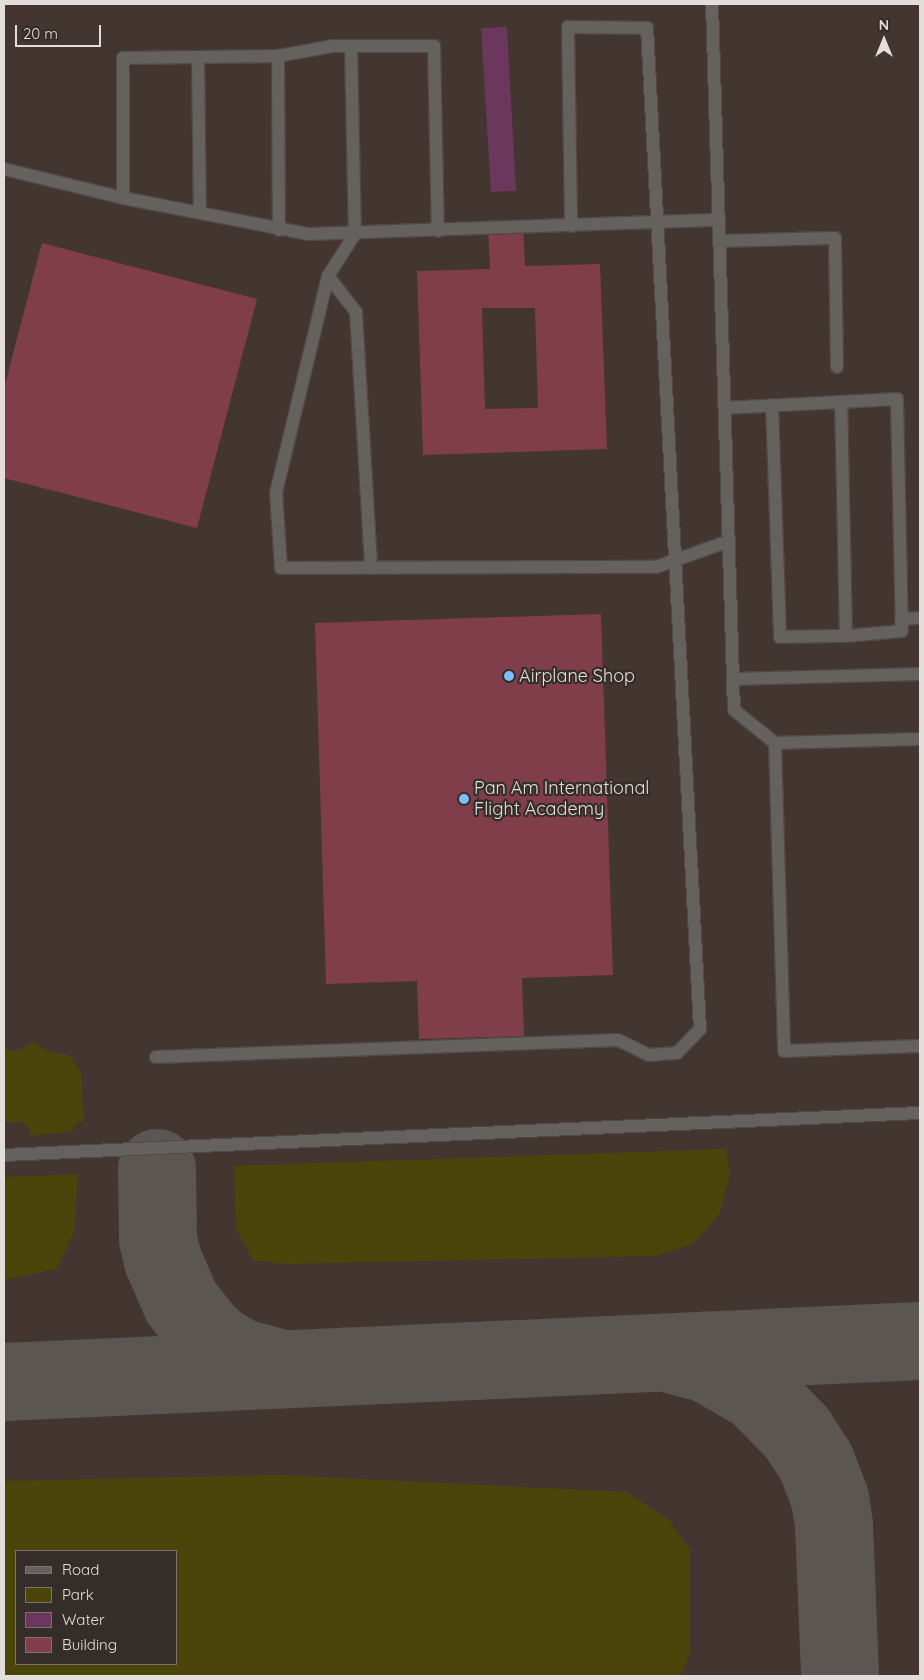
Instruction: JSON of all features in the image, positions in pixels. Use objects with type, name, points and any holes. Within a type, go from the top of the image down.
[{"type":"lane","points":[[712,4],[734,710],[775,743],[920,739]]},
{"type":"lane","points":[[156,1057],[618,1040],[649,1055],[677,1053],[700,1029],[678,559],[647,28],[568,27],[572,226]]},
{"type":"lane","points":[[351,46],[355,234],[328,276],[276,492],[280,568],[656,567],[729,541]]},
{"type":"lane","points":[[123,198],[123,58],[278,56],[351,46],[434,46],[438,232]]},
{"type":"lane","points":[[278,56],[279,230]]},
{"type":"lane","points":[[198,57],[200,212]]},
{"type":"lane","points":[[4,170],[123,198],[200,212],[279,230],[308,234],[438,232],[719,220]]},
{"type":"lane","points":[[720,240],[835,238],[837,367]]},
{"type":"lane","points":[[328,276],[356,312],[371,568]]},
{"type":"lane","points":[[725,408],[772,405],[897,399],[902,631],[846,636],[780,637],[772,405]]},
{"type":"lane","points":[[841,402],[846,636]]},
{"type":"lane","points":[[901,619],[920,618]]},
{"type":"lane","points":[[733,679],[920,674]]},
{"type":"lane","points":[[775,743],[784,1051],[920,1046]]},
{"type":"lane","points":[[4,1155],[920,1113]]},
{"type":"shaded area","points":[[4,4],[920,4],[920,1676],[4,1676]]},
{"type":"green space","points":[[35,1042],[44,1050],[70,1056],[81,1072],[84,1122],[75,1123],[73,1131],[30,1136],[29,1128],[23,1122],[4,1123],[4,1048],[17,1051]]},
{"type":"green space","points":[[726,1149],[730,1174],[719,1215],[692,1244],[656,1256],[281,1264],[253,1260],[236,1229],[234,1166]]},
{"type":"green space","points":[[78,1174],[74,1232],[57,1269],[4,1280],[4,1177]]},
{"type":"green space","points":[[278,1475],[627,1492],[668,1519],[690,1550],[690,1651],[681,1676],[4,1676],[4,1481]]},
{"type":"water","points":[[507,27],[516,191],[491,192],[481,28]]},
{"type":"building","points":[[523,224],[525,266],[600,264],[607,449],[423,455],[417,271],[490,269],[488,225]],"holes":[[[482,308],[535,308],[538,408],[485,409]]]},
{"type":"building","points":[[42,243],[257,299],[197,528],[4,478],[4,388]]},
{"type":"building","name":"Pan Am International Flight Academy","points":[[601,614],[613,975],[522,978],[524,1036],[419,1039],[417,981],[326,984],[315,623]]},
{"type":"taxiway","points":[[157,1168],[158,1239],[163,1260],[181,1302],[206,1334],[222,1347],[241,1358],[283,1369]]},
{"type":"taxiway","points":[[4,1382],[920,1341]]},
{"type":"taxiway","points":[[673,1355],[708,1364],[758,1393],[797,1433],[816,1462],[830,1499],[834,1525],[840,1676]]},
{"type":"place","name":"Airplane Shop","points":[[509,676]]},
{"type":"place","name":"Pan Am International Flight Academy","points":[[464,799]]}]
